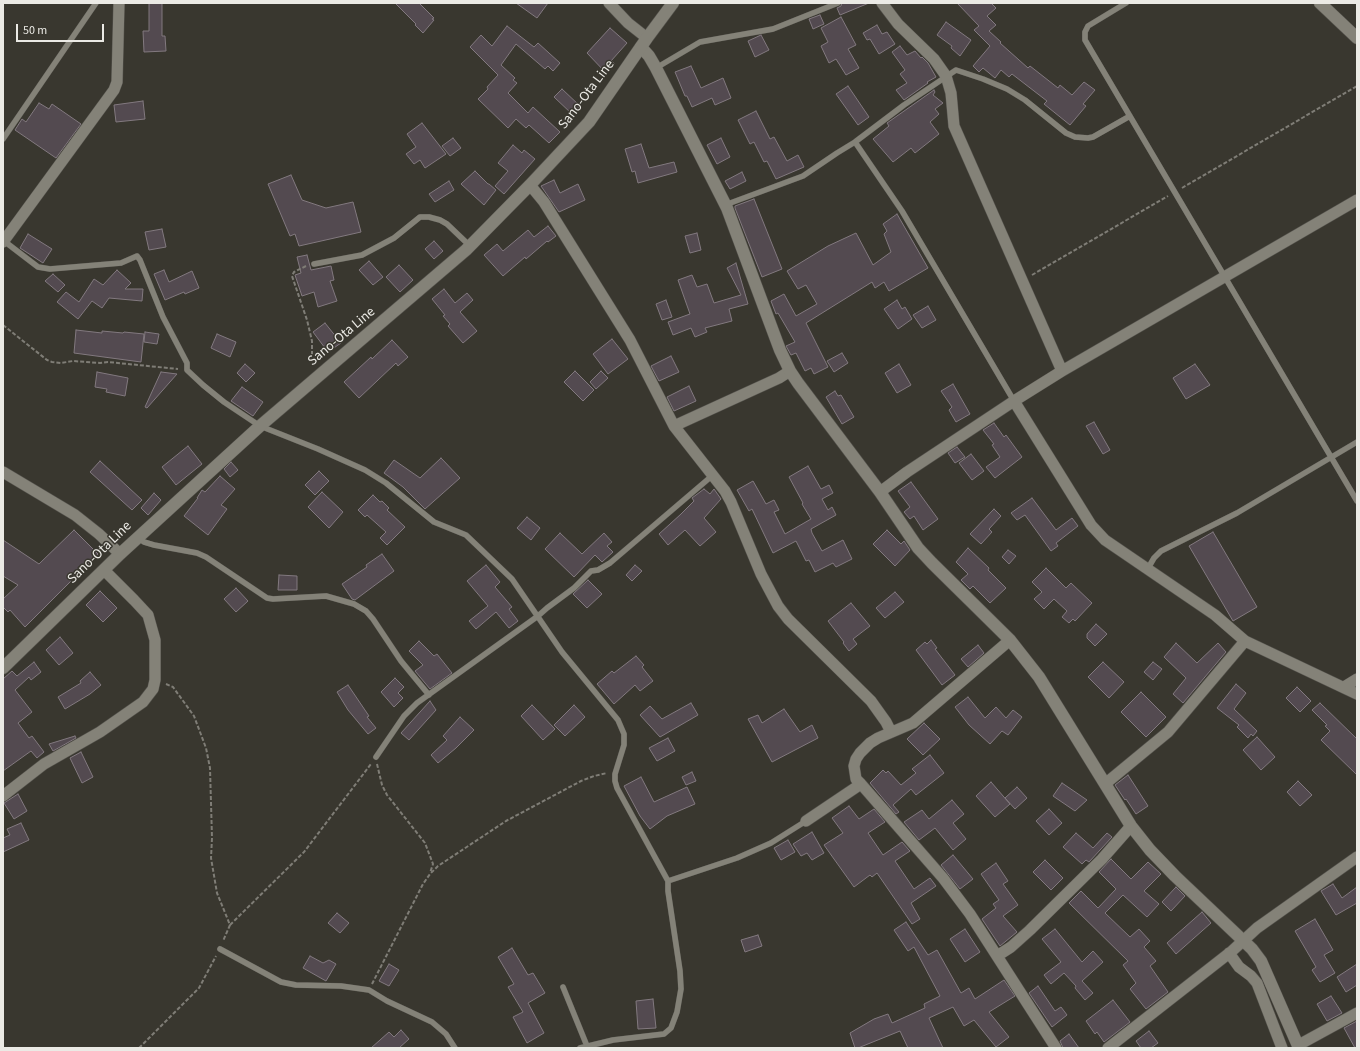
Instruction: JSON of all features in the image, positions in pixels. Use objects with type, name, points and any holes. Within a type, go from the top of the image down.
[{"type":"street","points":[[4,241],[114,90],[117,82],[119,3]]},
{"type":"street","points":[[609,3],[644,43],[649,56],[725,205],[780,350],[790,371],[880,492],[918,548],[1010,640],[1038,678],[1131,826],[1150,850],[1175,876],[1252,949],[1261,961],[1302,1045],[1357,1014]]},
{"type":"street","name":"Sano-Ota Line","points":[[3,668],[120,554],[260,426],[470,246],[589,122],[673,3]]},
{"type":"street","points":[[882,3],[898,24],[934,59],[946,76],[951,93],[954,126],[1062,371]]},
{"type":"street","points":[[1320,3],[1357,38]]},
{"type":"street","points":[[530,185],[544,202],[630,340],[674,426],[713,475],[732,502],[761,574],[778,606],[788,618],[871,701],[886,722],[891,732]]},
{"type":"street","points":[[880,492],[907,472],[1062,371],[1357,200]]},
{"type":"street","points":[[674,426],[790,371]]},
{"type":"street","points":[[1014,401],[1091,525],[1105,540],[1147,570],[1216,615],[1245,641],[1357,694]]},
{"type":"street","points":[[3,472],[75,515],[99,534],[120,554]]},
{"type":"street","points":[[3,796],[44,764],[100,732],[143,702],[153,689],[155,680],[155,640],[148,615],[104,570]]},
{"type":"street","points":[[1010,640],[913,724],[891,732],[870,743],[860,753],[854,766],[856,779],[943,878],[970,914],[1056,1048]]},
{"type":"street","points":[[1105,784],[1168,732],[1245,641]]},
{"type":"street","points":[[1344,687],[1357,679]]},
{"type":"street","points":[[806,821],[861,784]]},
{"type":"street","points":[[997,956],[1011,947],[1030,930],[1102,859],[1131,826]]},
{"type":"street","points":[[1108,1048],[1229,953],[1257,928],[1357,857]]},
{"type":"street","points":[[1229,953],[1239,967],[1251,976],[1257,983],[1282,1048]]},
{"type":"lane","points":[[3,139],[96,3]]},
{"type":"lane","points":[[656,68],[700,42],[773,29],[838,3]]},
{"type":"lane","points":[[1126,3],[1088,26],[1085,40],[1332,457],[1357,502]]},
{"type":"lane","points":[[725,205],[803,176],[855,142],[904,105],[956,70],[961,70],[1007,89],[1024,100],[1066,133],[1075,137],[1093,137],[1130,116]]},
{"type":"lane","points":[[855,142],[902,211],[1014,401]]},
{"type":"lane","points":[[314,264],[362,255],[394,238],[420,217],[430,217],[447,224],[470,246]]},
{"type":"lane","points":[[4,241],[38,267],[50,269],[121,263],[137,256],[163,317],[187,364],[187,370],[224,402],[260,426],[318,449],[365,470],[386,483],[434,522],[466,535],[512,579],[562,652],[618,720],[624,734],[624,745],[615,774],[615,781],[617,788],[668,881],[668,892],[680,971],[681,989],[677,1012],[672,1028],[664,1034],[613,1040],[580,1048]]},
{"type":"lane","points":[[1147,570],[1154,558],[1161,551],[1237,513],[1357,442]]},
{"type":"lane","points":[[376,757],[404,716],[417,703],[538,616],[546,608],[574,588],[591,571],[598,570],[610,564],[713,475]]},
{"type":"lane","points":[[138,538],[154,546],[198,553],[267,598],[274,599],[326,596],[354,604],[366,611],[373,619],[401,661],[429,694]]},
{"type":"lane","points":[[668,881],[737,858],[771,843],[806,821]]},
{"type":"lane","points":[[220,949],[281,982],[296,985],[341,986],[369,990],[387,1001],[432,1022],[446,1034],[455,1048]]},
{"type":"lane","points":[[563,987],[588,1046]]},
{"type":"path","points":[[1022,280],[1357,86]]},
{"type":"path","points":[[314,264],[298,269],[292,276],[307,320],[312,341],[312,357],[320,375]]},
{"type":"path","points":[[3,325],[47,360],[52,362],[108,362],[187,370]]},
{"type":"path","points":[[155,680],[173,687],[194,716],[206,748],[210,768],[212,838],[211,858],[217,893],[230,925]]},
{"type":"path","points":[[376,757],[382,784],[387,795],[425,843],[433,864],[430,874]]},
{"type":"path","points":[[140,1048],[199,988],[220,949],[230,925],[304,852],[376,757]]},
{"type":"path","points":[[369,990],[423,884],[438,866],[513,818],[594,776],[608,773],[615,774]]},
{"type":"building","points":[[149,3],[162,3],[162,36],[165,36],[166,51],[144,52],[143,31],[149,31]]},
{"type":"building","points":[[395,3],[419,3],[434,18],[432,19],[434,20],[423,33]]},
{"type":"building","points":[[516,3],[548,3],[537,18]]},
{"type":"building","points":[[842,3],[869,3],[840,15],[837,8],[841,6]]},
{"type":"building","points":[[957,3],[991,3],[996,8],[987,16],[996,25],[989,31],[1028,68],[1030,66],[1058,88],[1060,85],[1072,95],[1084,82],[1095,90],[1083,104],[1086,106],[1070,125],[1044,104],[1047,101],[1012,74],[1009,77],[1001,70],[995,78],[983,68],[979,72],[973,66],[990,46],[974,30],[979,26]]},
{"type":"building","points":[[820,15],[824,24],[813,29],[809,19]]},
{"type":"building","points":[[841,17],[856,45],[848,49],[859,68],[846,75],[836,59],[829,63],[821,46],[828,42],[821,28]]},
{"type":"building","points":[[946,22],[971,40],[960,56],[951,48],[952,46],[937,35]]},
{"type":"building","points":[[877,25],[882,34],[887,32],[895,44],[879,54],[870,39],[867,40],[863,33]]},
{"type":"building","points":[[507,26],[534,47],[538,43],[560,63],[553,71],[548,66],[545,69],[516,44],[501,65],[515,78],[513,80],[517,83],[508,93],[528,113],[533,107],[560,132],[549,143],[529,125],[526,128],[516,119],[508,128],[478,99],[488,89],[487,87],[498,75],[470,47],[481,35],[492,46]]},
{"type":"building","points":[[610,28],[627,43],[611,61],[615,64],[606,73],[587,53]]},
{"type":"building","points":[[761,35],[769,50],[755,57],[748,41]]},
{"type":"building","points":[[900,46],[907,55],[915,51],[921,58],[922,57],[928,63],[936,77],[904,100],[896,90],[907,83],[900,74],[905,70],[892,52]]},
{"type":"building","points":[[691,66],[701,88],[723,78],[731,98],[715,105],[712,98],[692,107],[687,96],[685,96],[675,72]]},
{"type":"building","points":[[848,86],[869,117],[858,125],[836,94]]},
{"type":"building","points":[[562,89],[580,106],[572,114],[554,97]]},
{"type":"building","points":[[934,90],[935,92],[933,95],[943,103],[935,109],[939,114],[930,122],[939,134],[915,153],[911,148],[893,162],[873,139],[889,126],[887,123]]},
{"type":"building","points":[[143,101],[145,119],[116,122],[114,105]]},
{"type":"building","points":[[39,103],[49,109],[52,104],[81,124],[56,158],[15,130],[22,119],[26,122]]},
{"type":"building","points":[[756,111],[770,139],[774,137],[787,161],[798,155],[804,167],[776,179],[767,161],[764,162],[754,142],[750,144],[738,120]]},
{"type":"building","points":[[422,123],[446,154],[425,168],[420,160],[414,164],[406,154],[416,147],[407,134]]},
{"type":"building","points":[[453,138],[461,148],[450,156],[442,146]]},
{"type":"building","points":[[721,138],[730,157],[717,164],[707,145]]},
{"type":"building","points":[[641,144],[649,168],[674,162],[677,172],[638,183],[635,171],[632,172],[625,149]]},
{"type":"building","points":[[513,145],[522,153],[524,150],[535,159],[504,194],[495,186],[508,171],[498,163]]},
{"type":"building","points":[[475,171],[496,190],[484,205],[461,184]]},
{"type":"building","points":[[742,172],[746,181],[730,189],[725,181]]},
{"type":"building","points":[[291,175],[302,200],[326,208],[353,202],[361,232],[299,246],[295,234],[290,236],[268,184]]},
{"type":"building","points":[[554,180],[560,193],[578,184],[585,200],[559,212],[541,186]]},
{"type":"building","points":[[449,181],[454,190],[435,202],[429,194]]},
{"type":"building","points":[[754,199],[782,269],[762,277],[735,208],[735,206]]},
{"type":"building","points":[[897,214],[928,268],[889,291],[884,282],[875,288],[872,282],[806,323],[828,367],[814,374],[811,368],[805,371],[796,353],[791,355],[786,346],[795,342],[778,313],[776,314],[771,301],[784,294],[796,316],[817,304],[806,285],[798,289],[787,271],[828,246],[856,233],[873,265],[891,252],[884,234],[887,231],[883,224]]},
{"type":"building","points":[[548,226],[556,236],[548,242],[547,241],[526,259],[525,257],[503,276],[484,255],[497,244],[503,251],[528,230],[534,237]]},
{"type":"building","points":[[162,229],[166,247],[149,250],[145,232]]},
{"type":"building","points":[[697,233],[701,250],[690,253],[685,236]]},
{"type":"building","points":[[28,234],[52,249],[43,263],[20,248]]},
{"type":"building","points":[[434,241],[443,251],[434,259],[425,249]]},
{"type":"building","points":[[307,255],[311,270],[331,266],[334,280],[330,281],[337,301],[318,307],[314,292],[302,296],[295,275],[301,273],[297,257]]},
{"type":"building","points":[[369,261],[383,277],[373,285],[359,270]]},
{"type":"building","points":[[736,263],[748,304],[729,309],[732,321],[705,328],[707,332],[695,337],[691,328],[673,335],[668,322],[690,314],[678,280],[692,275],[697,287],[707,284],[714,303],[741,295],[727,268]]},
{"type":"building","points":[[399,265],[413,280],[400,292],[386,277]]},
{"type":"building","points":[[117,270],[131,283],[125,289],[143,289],[142,301],[109,298],[102,308],[92,301],[78,319],[57,302],[66,292],[79,302],[94,279],[103,285]]},
{"type":"building","points":[[164,270],[169,282],[192,271],[199,288],[185,294],[184,292],[165,300],[154,274]]},
{"type":"building","points":[[53,274],[65,285],[58,292],[45,281]]},
{"type":"building","points":[[444,289],[455,303],[467,293],[473,300],[460,312],[477,331],[463,343],[448,326],[450,324],[443,316],[445,315],[432,299]]},
{"type":"building","points":[[666,300],[672,317],[662,320],[656,304]]},
{"type":"building","points":[[897,300],[902,309],[905,307],[912,319],[898,329],[884,309]]},
{"type":"building","points":[[928,306],[936,320],[922,328],[913,315]]},
{"type":"building","points":[[325,323],[341,343],[328,352],[313,332]]},
{"type":"building","points":[[76,330],[102,333],[102,331],[144,334],[141,362],[74,353]]},
{"type":"building","points":[[145,332],[159,334],[157,344],[144,342]]},
{"type":"building","points":[[217,334],[236,342],[230,357],[211,348]]},
{"type":"building","points":[[612,339],[628,359],[608,374],[593,354]]},
{"type":"building","points":[[392,340],[408,357],[398,366],[396,363],[359,398],[344,382]]},
{"type":"building","points":[[842,353],[848,363],[834,372],[827,361]]},
{"type":"building","points":[[671,356],[679,372],[659,381],[651,366]]},
{"type":"building","points":[[245,364],[255,373],[246,382],[237,373]]},
{"type":"building","points":[[899,364],[911,385],[897,393],[885,373]]},
{"type":"building","points":[[1195,364],[1210,385],[1186,399],[1173,378]]},
{"type":"building","points":[[575,371],[594,390],[583,401],[564,382]]},
{"type":"building","points":[[601,371],[608,378],[596,389],[590,382]]},
{"type":"building","points":[[97,372],[128,378],[125,396],[106,392],[107,389],[95,387]]},
{"type":"building","points":[[161,372],[177,374],[147,408],[145,407]]},
{"type":"building","points":[[953,384],[970,414],[956,422],[949,410],[952,407],[941,391]]},
{"type":"building","points":[[689,386],[696,401],[674,411],[667,397]]},
{"type":"building","points":[[242,387],[263,402],[253,416],[231,401]]},
{"type":"building","points":[[835,391],[838,396],[841,395],[854,417],[842,424],[826,397]]},
{"type":"building","points":[[1094,422],[1110,450],[1103,454],[1086,426]]},
{"type":"building","points":[[994,423],[1004,437],[1006,435],[1022,457],[995,478],[986,467],[1000,457],[992,445],[994,444],[983,430]]},
{"type":"building","points":[[188,446],[202,464],[176,485],[162,467]]},
{"type":"building","points":[[957,447],[965,457],[955,463],[948,453]]},
{"type":"building","points":[[971,454],[984,471],[972,480],[959,463]]},
{"type":"building","points":[[441,458],[460,478],[425,509],[403,487],[384,473],[394,460],[420,478]]},
{"type":"building","points":[[100,461],[142,500],[132,510],[90,472]]},
{"type":"building","points":[[231,462],[238,470],[230,477],[224,469]]},
{"type":"building","points":[[808,466],[821,489],[829,485],[833,493],[822,499],[828,510],[832,507],[836,515],[811,529],[812,533],[822,551],[843,540],[852,559],[836,567],[833,563],[815,572],[809,560],[806,561],[796,541],[773,553],[752,509],[749,511],[737,490],[753,481],[766,504],[774,500],[779,510],[774,512],[785,534],[811,519],[789,477]]},
{"type":"building","points":[[319,471],[329,481],[315,495],[305,485]]},
{"type":"building","points":[[220,476],[235,489],[221,505],[227,509],[208,535],[184,516],[198,498],[202,490],[205,492]]},
{"type":"building","points":[[911,482],[938,519],[923,530],[914,516],[910,519],[904,512],[910,507],[898,491]]},
{"type":"building","points":[[704,489],[710,494],[714,489],[721,499],[704,518],[716,532],[700,546],[685,530],[668,545],[659,534],[694,501],[692,498]]},
{"type":"building","points":[[322,492],[343,512],[329,528],[308,507]]},
{"type":"building","points":[[154,493],[161,500],[148,515],[141,508]]},
{"type":"building","points":[[373,495],[389,508],[387,510],[405,527],[387,545],[380,538],[386,532],[367,515],[365,517],[358,510]]},
{"type":"building","points":[[1032,498],[1056,530],[1072,518],[1078,526],[1056,543],[1058,546],[1051,551],[1025,515],[1017,520],[1011,513]]},
{"type":"building","points":[[994,509],[1001,516],[989,529],[992,532],[981,544],[970,534]]},
{"type":"building","points":[[527,517],[540,528],[531,540],[517,528]]},
{"type":"building","points":[[74,530],[98,554],[25,627],[10,610],[8,612],[3,607],[3,599],[18,585],[3,576],[3,540],[39,564]]},
{"type":"building","points":[[887,530],[901,544],[904,541],[910,550],[895,566],[873,544]]},
{"type":"building","points":[[1213,532],[1257,607],[1233,621],[1189,546]]},
{"type":"building","points":[[560,533],[582,554],[604,533],[612,542],[607,546],[613,552],[602,562],[595,555],[574,577],[545,549]]},
{"type":"building","points":[[968,548],[989,568],[988,570],[1006,588],[990,603],[973,586],[970,589],[961,580],[968,574],[956,562]]},
{"type":"building","points":[[1008,550],[1016,556],[1009,564],[1002,557]]},
{"type":"building","points":[[382,554],[394,571],[355,600],[352,599],[342,584],[367,567],[366,565]]},
{"type":"building","points":[[486,565],[500,582],[495,587],[512,607],[509,609],[518,621],[509,628],[496,612],[476,629],[469,621],[488,606],[467,581]]},
{"type":"building","points":[[635,565],[642,571],[632,581],[626,575]]},
{"type":"building","points":[[1046,568],[1066,588],[1071,583],[1092,603],[1075,621],[1073,619],[1069,623],[1062,617],[1067,611],[1054,599],[1044,609],[1034,599],[1042,592],[1032,582]]},
{"type":"building","points":[[279,575],[297,576],[297,590],[278,590]]},
{"type":"building","points":[[588,580],[602,594],[587,608],[573,594]]},
{"type":"building","points":[[236,588],[248,601],[236,612],[224,599]]},
{"type":"building","points":[[100,591],[117,608],[103,622],[86,605]]},
{"type":"building","points":[[895,592],[904,602],[885,618],[876,608]]},
{"type":"building","points":[[851,603],[870,626],[853,639],[857,644],[849,651],[828,621]]},
{"type":"building","points":[[1096,624],[1107,634],[1095,646],[1087,638],[1087,634]]},
{"type":"building","points":[[60,637],[73,653],[59,665],[46,650]]},
{"type":"building","points":[[931,640],[937,648],[935,649],[955,675],[942,685],[916,650],[925,642],[927,644]]},
{"type":"building","points":[[419,641],[434,656],[437,654],[452,673],[430,689],[415,671],[423,665],[409,651]]},
{"type":"building","points":[[1176,643],[1197,663],[1218,643],[1226,652],[1183,703],[1173,694],[1186,678],[1164,657]]},
{"type":"building","points":[[978,645],[984,653],[968,667],[961,659]]},
{"type":"building","points":[[636,656],[644,665],[642,667],[653,681],[640,691],[635,685],[614,704],[597,684],[612,671],[614,673]]},
{"type":"building","points":[[34,662],[41,672],[31,680],[29,677],[15,690],[32,712],[18,723],[29,738],[32,736],[44,752],[37,758],[31,751],[3,771],[3,679],[12,671],[17,676]]},
{"type":"building","points":[[1103,662],[1124,682],[1109,698],[1088,677]]},
{"type":"building","points":[[1153,662],[1162,669],[1153,680],[1144,672]]},
{"type":"building","points":[[90,672],[101,685],[90,694],[65,709],[58,697],[81,683],[80,681]]},
{"type":"building","points":[[395,678],[404,687],[398,693],[403,698],[394,707],[381,692]]},
{"type":"building","points":[[1236,684],[1246,693],[1234,709],[1257,731],[1253,736],[1251,734],[1248,738],[1237,727],[1239,725],[1217,708]]},
{"type":"building","points":[[348,685],[369,716],[367,717],[376,728],[368,734],[348,710],[337,692]]},
{"type":"building","points":[[1297,687],[1311,701],[1300,712],[1286,698]]},
{"type":"building","points":[[1141,692],[1166,717],[1146,737],[1121,712]]},
{"type":"building","points":[[968,697],[985,718],[996,707],[1006,718],[1013,710],[1022,717],[1008,735],[1002,731],[990,744],[969,725],[955,707]]},
{"type":"building","points":[[430,701],[436,710],[409,740],[401,733]]},
{"type":"building","points":[[691,703],[698,715],[660,737],[640,715],[650,706],[662,719]]},
{"type":"building","points":[[1320,703],[1357,739],[1357,775],[1321,740],[1330,731],[1325,726],[1327,725],[1312,710]]},
{"type":"building","points":[[532,705],[555,729],[543,740],[521,716]]},
{"type":"building","points":[[574,705],[585,717],[565,736],[554,725]]},
{"type":"building","points":[[784,709],[800,732],[812,725],[818,738],[772,762],[748,719],[758,715],[762,723]]},
{"type":"building","points":[[460,717],[474,730],[438,763],[431,755],[447,740],[443,736]]},
{"type":"building","points":[[924,723],[940,739],[923,755],[907,739]]},
{"type":"building","points":[[75,736],[76,738],[53,751],[49,744]]},
{"type":"building","points":[[1257,737],[1275,757],[1261,770],[1243,750]]},
{"type":"building","points":[[668,738],[675,751],[657,761],[649,748]]},
{"type":"building","points":[[81,752],[93,777],[82,783],[70,758]]},
{"type":"building","points":[[930,755],[944,773],[916,795],[911,789],[893,805],[899,812],[896,814],[870,783],[883,770],[886,773],[888,771],[901,785],[916,773],[912,769]]},
{"type":"building","points":[[692,772],[696,781],[686,785],[682,777]]},
{"type":"building","points":[[1128,775],[1148,806],[1136,814],[1115,785]]},
{"type":"building","points":[[641,777],[654,802],[687,787],[695,804],[667,816],[650,829],[640,816],[624,786]]},
{"type":"building","points":[[1298,781],[1312,795],[1300,806],[1287,792]]},
{"type":"building","points":[[991,782],[1010,804],[995,817],[976,796]]},
{"type":"building","points":[[1062,783],[1087,800],[1075,811],[1053,796]]},
{"type":"building","points":[[1017,787],[1027,798],[1015,809],[1005,798]]},
{"type":"building","points":[[18,794],[27,811],[14,819],[4,803]]},
{"type":"building","points":[[952,800],[964,814],[953,823],[966,839],[953,850],[935,828],[919,840],[904,822],[922,810],[929,819]]},
{"type":"building","points":[[849,806],[859,819],[874,809],[885,822],[868,833],[883,855],[902,842],[910,851],[895,861],[914,889],[930,878],[936,886],[911,903],[920,919],[912,924],[877,873],[872,877],[870,875],[854,887],[824,845],[843,833],[832,818]]},
{"type":"building","points":[[1049,809],[1062,823],[1049,835],[1036,821]]},
{"type":"building","points":[[21,823],[29,840],[3,852],[3,838],[10,835],[7,829]]},
{"type":"building","points":[[812,832],[824,853],[812,860],[807,853],[801,856],[793,844]]},
{"type":"building","points":[[1076,833],[1093,848],[1107,833],[1112,837],[1089,862],[1086,860],[1082,864],[1063,847]]},
{"type":"building","points":[[788,840],[795,852],[781,860],[774,848]]},
{"type":"building","points":[[953,855],[973,879],[960,889],[941,865]]},
{"type":"building","points":[[1111,859],[1131,879],[1148,862],[1161,874],[1144,891],[1159,904],[1147,917],[1123,895],[1105,913],[1130,937],[1139,929],[1150,941],[1144,947],[1156,961],[1150,966],[1168,992],[1146,1009],[1130,989],[1136,983],[1123,965],[1128,961],[1069,903],[1081,891],[1098,908],[1116,889],[1099,872]]},
{"type":"building","points":[[1045,860],[1063,878],[1051,890],[1033,872]]},
{"type":"building","points":[[996,863],[1008,881],[1003,884],[1018,905],[1003,916],[1017,932],[1000,946],[982,919],[996,908],[993,904],[999,900],[981,874]]},
{"type":"building","points":[[1333,884],[1342,898],[1357,887],[1357,903],[1336,915],[1321,891]]},
{"type":"building","points":[[1176,887],[1185,896],[1171,911],[1162,902]]},
{"type":"building","points":[[1202,912],[1211,923],[1176,954],[1167,943]]},
{"type":"building","points":[[337,913],[349,923],[340,933],[328,923]]},
{"type":"building","points":[[1315,919],[1333,950],[1324,955],[1335,973],[1320,982],[1312,970],[1316,967],[1295,931]]},
{"type":"building","points":[[906,922],[928,955],[937,950],[961,993],[969,988],[975,999],[1004,980],[1015,996],[989,1012],[1009,1037],[996,1047],[974,1020],[964,1026],[953,1007],[929,1018],[943,1048],[908,1048],[900,1031],[855,1048],[850,1033],[874,1019],[888,1014],[892,1023],[925,1008],[924,1004],[940,996],[914,947],[908,951],[894,930]]},
{"type":"building","points":[[965,929],[980,952],[965,962],[950,939]]},
{"type":"building","points":[[1055,929],[1082,962],[1093,951],[1103,962],[1082,981],[1093,993],[1085,1000],[1075,988],[1076,986],[1064,973],[1051,984],[1044,975],[1061,962],[1042,939]]},
{"type":"building","points":[[758,935],[762,946],[745,952],[741,940]]},
{"type":"building","points":[[512,948],[528,975],[533,973],[545,993],[528,1003],[544,1033],[527,1043],[513,1017],[523,1012],[508,987],[514,984],[498,957]]},
{"type":"building","points":[[310,956],[323,963],[329,960],[336,964],[326,981],[303,968]]},
{"type":"building","points":[[389,964],[399,970],[389,986],[379,981]]},
{"type":"building","points":[[1357,964],[1357,985],[1346,992],[1337,977]]},
{"type":"building","points":[[1038,986],[1055,1011],[1061,1007],[1067,1015],[1052,1027],[1029,993]]},
{"type":"building","points":[[1331,996],[1342,1013],[1327,1021],[1317,1004]]},
{"type":"building","points":[[653,999],[656,1028],[638,1029],[636,1001]]},
{"type":"building","points":[[1113,1000],[1130,1022],[1104,1042],[1097,1032],[1095,1034],[1086,1021]]},
{"type":"building","points":[[1357,1021],[1357,1048],[1355,1048],[1344,1028]]},
{"type":"building","points":[[401,1030],[409,1039],[399,1048],[371,1048],[389,1032],[394,1037]]},
{"type":"building","points":[[1149,1031],[1158,1043],[1151,1048],[1141,1048],[1136,1041]]},
{"type":"building","points":[[1069,1034],[1079,1048],[1063,1048],[1060,1041]]}]
